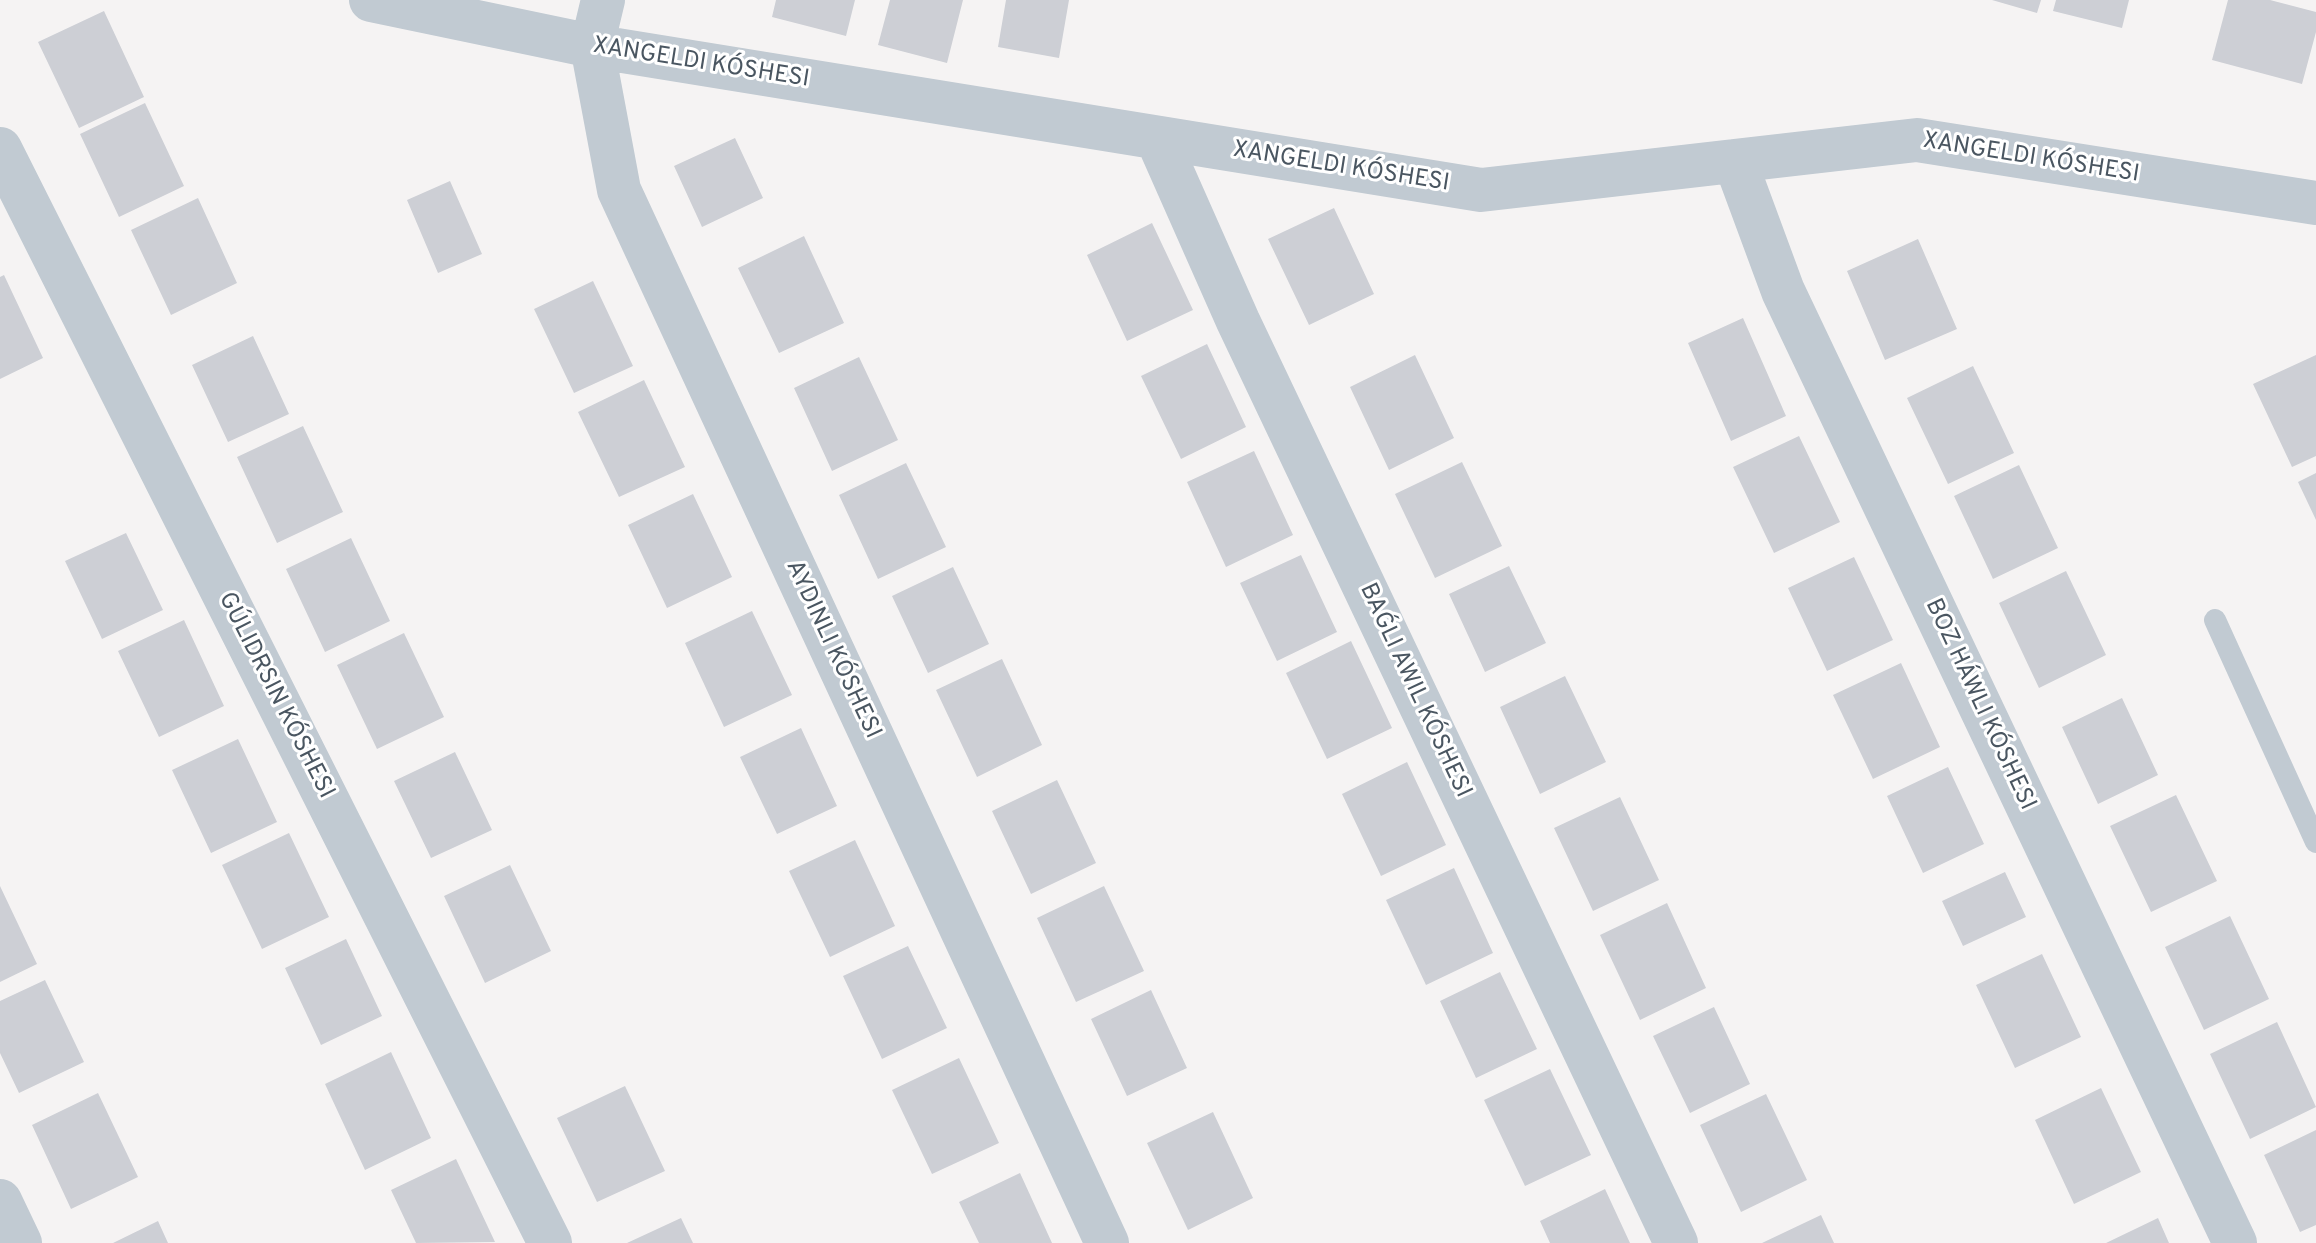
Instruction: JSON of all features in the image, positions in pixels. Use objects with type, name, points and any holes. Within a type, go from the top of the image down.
[{"type":"street","name":"XANGELDI KÓSHESI","points":[[371,0],[592,46],[1481,190],[1917,140],[2316,203]]},
{"type":"street","points":[[603,0],[592,46],[619,190],[1107,1243]]},
{"type":"street","points":[[1157,138],[1238,321],[1676,1243]]},
{"type":"street","name":"GÚLIDRSIN KÓSHESI","points":[[0,149],[550,1243]]},
{"type":"street","name":"BOZ HÁWLI KÓSHESI","points":[[1735,161],[1783,291],[2235,1243]]},
{"type":"street","points":[[0,1201],[20,1243]]},
{"type":"lane","points":[[2215,620],[2316,842]]},
{"type":"building","points":[[776,0],[855,0],[846,36],[772,17]]},
{"type":"building","points":[[890,0],[963,0],[947,63],[878,45]]},
{"type":"building","points":[[1006,0],[1069,0],[1059,58],[998,47]]},
{"type":"building","points":[[1992,0],[2041,0],[2037,13]]},
{"type":"building","points":[[2056,0],[2129,0],[2122,28],[2053,11]]},
{"type":"building","points":[[2228,0],[2270,0],[2316,12],[2316,32],[2302,84],[2212,60]]},
{"type":"building","points":[[104,11],[144,97],[79,128],[38,42]]},
{"type":"building","points":[[145,103],[184,186],[119,217],[80,134]]},
{"type":"building","points":[[735,138],[763,198],[702,227],[674,166]]},
{"type":"building","points":[[450,181],[482,254],[438,273],[407,200]]},
{"type":"building","points":[[198,198],[237,283],[171,315],[131,230]]},
{"type":"building","points":[[1334,208],[1374,294],[1309,325],[1268,239]]},
{"type":"building","points":[[1152,223],[1193,310],[1127,341],[1087,255]]},
{"type":"building","points":[[804,236],[844,323],[779,353],[738,268]]},
{"type":"building","points":[[1918,239],[1957,329],[1885,360],[1847,271]]},
{"type":"building","points":[[4,275],[43,358],[0,379],[0,277]]},
{"type":"building","points":[[593,281],[633,366],[574,393],[534,309]]},
{"type":"building","points":[[1743,318],[1786,416],[1731,441],[1688,343]]},
{"type":"building","points":[[253,336],[289,414],[228,442],[192,365]]},
{"type":"building","points":[[1207,344],[1246,427],[1181,459],[1141,376]]},
{"type":"building","points":[[1415,355],[1454,438],[1389,470],[1350,387]]},
{"type":"building","points":[[2316,355],[2316,456],[2292,467],[2253,384]]},
{"type":"building","points":[[859,357],[898,440],[832,471],[794,388]]},
{"type":"building","points":[[1973,366],[2014,453],[1948,484],[1907,398]]},
{"type":"building","points":[[644,380],[685,467],[619,497],[578,412]]},
{"type":"building","points":[[303,426],[343,512],[277,543],[237,457]]},
{"type":"building","points":[[1799,436],[1840,522],[1774,553],[1733,467]]},
{"type":"building","points":[[1254,451],[1293,535],[1226,567],[1187,482]]},
{"type":"building","points":[[1462,462],[1502,546],[1435,578],[1395,494]]},
{"type":"building","points":[[906,463],[946,547],[878,579],[839,495]]},
{"type":"building","points":[[2019,465],[2058,548],[1993,579],[1954,496]]},
{"type":"building","points":[[2316,473],[2316,520],[2298,482]]},
{"type":"building","points":[[693,494],[732,577],[667,608],[628,525]]},
{"type":"building","points":[[126,533],[163,610],[102,639],[65,561]]},
{"type":"building","points":[[351,538],[390,621],[325,652],[286,569]]},
{"type":"building","points":[[1301,555],[1337,632],[1277,661],[1240,583]]},
{"type":"building","points":[[1854,557],[1893,640],[1827,671],[1788,588]]},
{"type":"building","points":[[1509,566],[1546,643],[1485,672],[1449,594]]},
{"type":"building","points":[[953,567],[989,644],[928,673],[892,596]]},
{"type":"building","points":[[2066,571],[2106,655],[2039,688],[1999,603]]},
{"type":"building","points":[[752,611],[792,695],[724,727],[685,643]]},
{"type":"building","points":[[184,620],[224,706],[159,737],[118,651]]},
{"type":"building","points":[[404,633],[444,717],[377,749],[337,665]]},
{"type":"building","points":[[1351,641],[1392,728],[1327,759],[1286,673]]},
{"type":"building","points":[[1002,659],[1042,745],[977,777],[936,690]]},
{"type":"building","points":[[1901,663],[1940,747],[1873,779],[1833,695]]},
{"type":"building","points":[[1565,676],[1606,762],[1540,794],[1500,707]]},
{"type":"building","points":[[2122,698],[2158,775],[2098,804],[2062,727]]},
{"type":"building","points":[[801,728],[837,806],[777,834],[740,757]]},
{"type":"building","points":[[238,739],[277,822],[211,853],[172,770]]},
{"type":"building","points":[[455,752],[492,830],[431,858],[394,781]]},
{"type":"building","points":[[1407,762],[1446,845],[1381,876],[1342,794]]},
{"type":"building","points":[[1948,767],[1984,844],[1923,873],[1887,796]]},
{"type":"building","points":[[1057,780],[1096,863],[1031,894],[992,811]]},
{"type":"building","points":[[2176,795],[2217,881],[2151,912],[2110,826]]},
{"type":"building","points":[[1620,797],[1659,880],[1593,911],[1554,828]]},
{"type":"building","points":[[289,833],[329,917],[262,949],[222,865]]},
{"type":"building","points":[[855,840],[895,926],[830,957],[789,871]]},
{"type":"building","points":[[510,865],[551,951],[485,983],[444,896]]},
{"type":"building","points":[[1454,868],[1493,953],[1426,985],[1386,900]]},
{"type":"building","points":[[2005,872],[2026,917],[1963,946],[1942,901]]},
{"type":"building","points":[[0,886],[37,964],[0,982]]},
{"type":"building","points":[[1104,886],[1144,971],[1076,1002],[1037,918]]},
{"type":"building","points":[[1667,903],[1706,988],[1640,1020],[1600,935]]},
{"type":"building","points":[[2230,916],[2269,999],[2204,1030],[2165,947]]},
{"type":"building","points":[[346,939],[382,1016],[321,1045],[285,968]]},
{"type":"building","points":[[908,946],[947,1028],[882,1059],[843,976]]},
{"type":"building","points":[[2042,954],[2081,1037],[2015,1068],[1976,985]]},
{"type":"building","points":[[1500,972],[1537,1049],[1476,1078],[1440,1001]]},
{"type":"building","points":[[45,980],[84,1062],[19,1093],[0,1053],[0,1001]]},
{"type":"building","points":[[1151,990],[1187,1068],[1127,1096],[1091,1019]]},
{"type":"building","points":[[1714,1007],[1750,1084],[1690,1113],[1653,1036]]},
{"type":"building","points":[[2277,1022],[2316,1107],[2250,1139],[2210,1054]]},
{"type":"building","points":[[391,1052],[431,1138],[365,1170],[325,1084]]},
{"type":"building","points":[[959,1058],[999,1143],[932,1174],[892,1090]]},
{"type":"building","points":[[1550,1069],[1591,1155],[1525,1186],[1484,1100]]},
{"type":"building","points":[[625,1086],[665,1171],[597,1202],[557,1118]]},
{"type":"building","points":[[2101,1088],[2141,1172],[2074,1204],[2035,1120]]},
{"type":"building","points":[[98,1093],[138,1177],[71,1209],[32,1125]]},
{"type":"building","points":[[1766,1094],[1807,1180],[1741,1212],[1700,1125]]},
{"type":"building","points":[[1213,1112],[1253,1198],[1188,1230],[1147,1143]]},
{"type":"building","points":[[2316,1130],[2316,1225],[2300,1232],[2264,1155]]},
{"type":"building","points":[[456,1159],[495,1242],[416,1243],[391,1190]]},
{"type":"building","points":[[1020,1173],[1052,1243],[979,1243],[959,1202]]},
{"type":"building","points":[[1605,1189],[1630,1243],[1550,1243],[1540,1221]]},
{"type":"building","points":[[1821,1215],[1834,1243],[1762,1243]]},
{"type":"building","points":[[681,1218],[693,1243],[627,1243]]},
{"type":"building","points":[[2158,1218],[2169,1243],[2106,1243]]},
{"type":"building","points":[[158,1221],[168,1243],[113,1243]]}]
